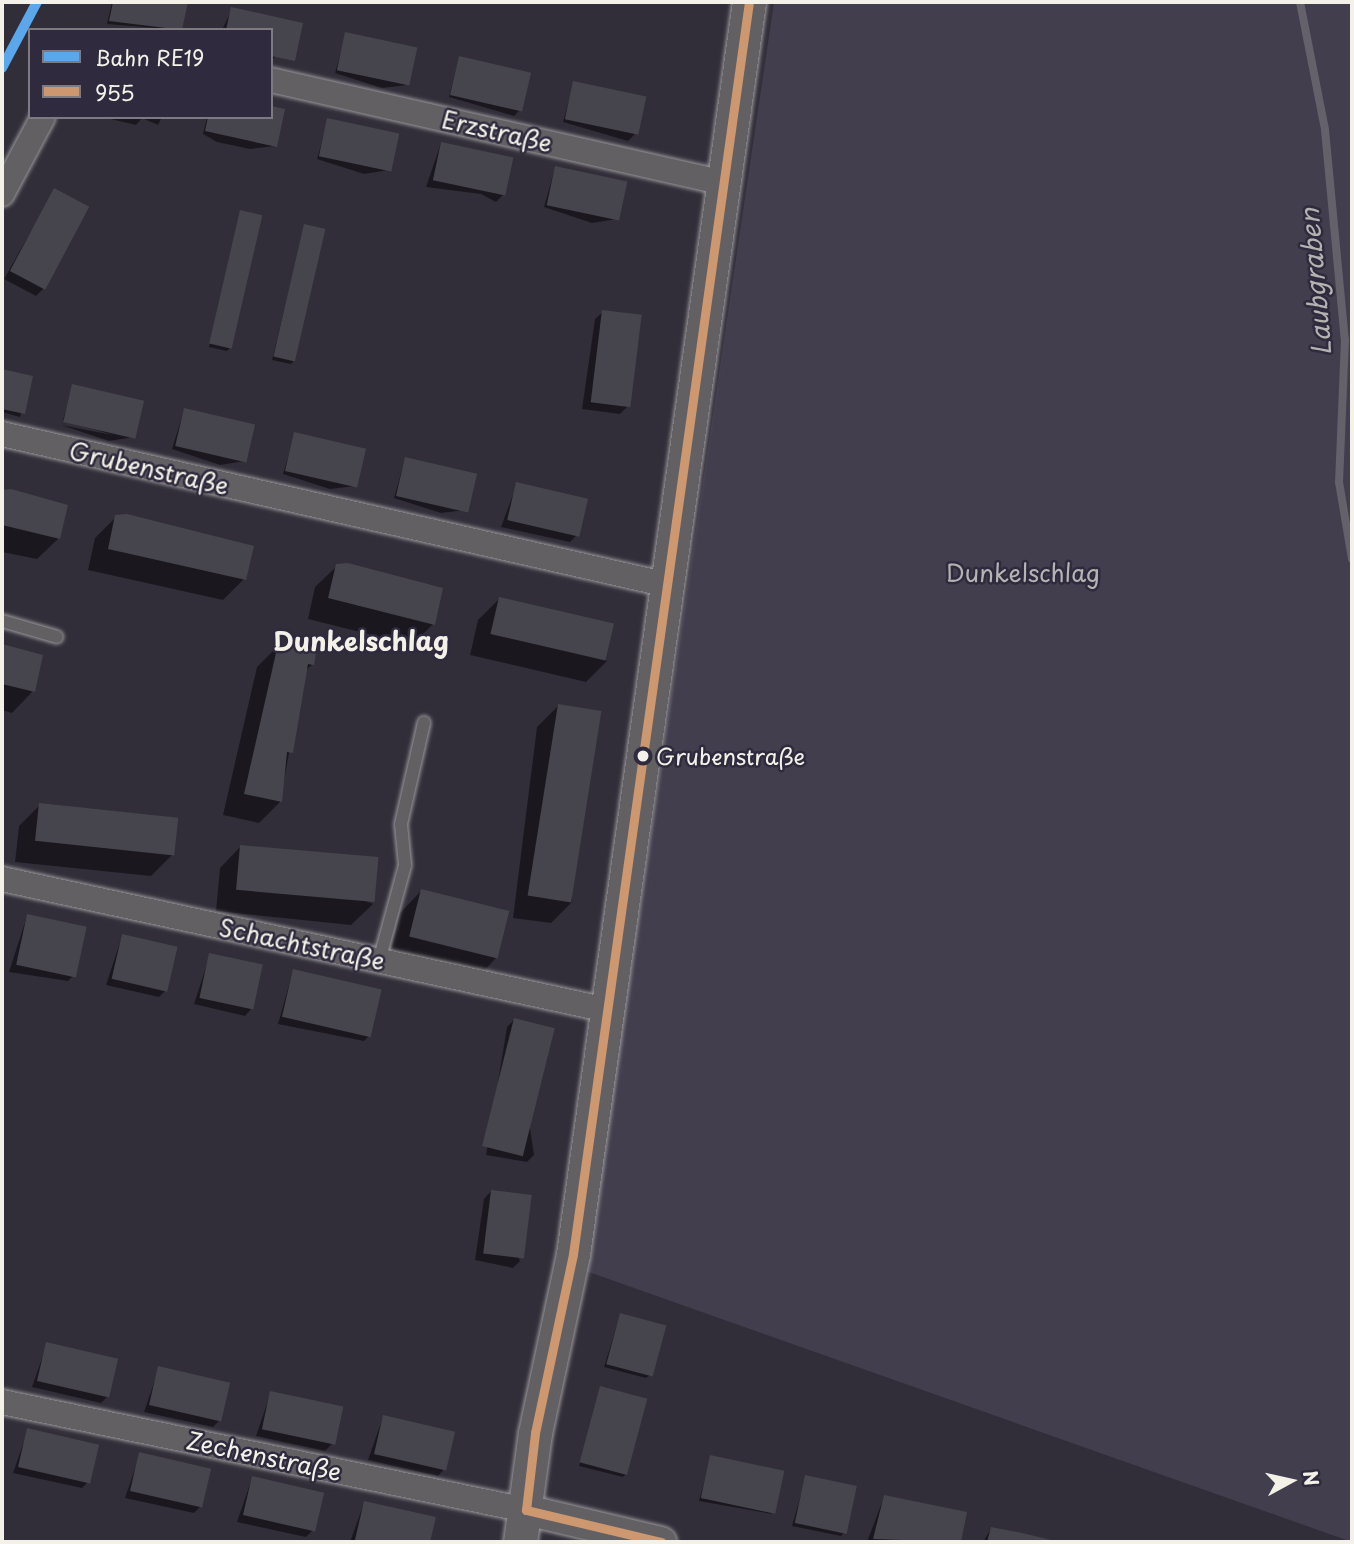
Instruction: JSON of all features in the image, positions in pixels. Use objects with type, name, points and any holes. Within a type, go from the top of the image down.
[{"type":"main road","points":[[520,1542],[535,1433],[573,1254],[603,1009],[749,2]]},
{"type":"street","name":"Erzstraße","points":[[273,80],[723,183]]},
{"type":"street","points":[[2,194],[42,119]]},
{"type":"street","name":"Grubenstraße","points":[[2,435],[664,584]]},
{"type":"street","name":"Schachtstraße","points":[[2,879],[603,1009]]},
{"type":"street","name":"Zechenstraße","points":[[2,1402],[526,1510]]},
{"type":"street","points":[[526,1510],[661,1542]]},
{"type":"lane","points":[[2,621],[57,637]]},
{"type":"lane","points":[[379,961],[405,865],[401,824],[424,723]]},
{"type":"green space","name":"Dunkelschlag","points":[[774,2],[1352,2],[1352,1542],[586,1271]]},
{"type":"building","points":[[113,2],[188,2],[182,28],[109,21]]},
{"type":"building","points":[[231,7],[303,23],[295,61],[273,56],[273,28],[226,28]]},
{"type":"building","points":[[345,32],[417,47],[409,86],[337,70]]},
{"type":"building","points":[[459,56],[531,73],[522,112],[450,95]]},
{"type":"building","points":[[573,81],[646,97],[638,135],[565,119]]},
{"type":"building","points":[[273,106],[285,109],[277,147],[205,131],[208,119],[273,119]]},
{"type":"building","points":[[327,118],[399,133],[391,172],[319,156]]},
{"type":"building","points":[[441,142],[513,157],[505,196],[433,180]]},
{"type":"building","points":[[555,166],[627,181],[619,221],[547,205]]},
{"type":"building","points":[[54,188],[89,207],[45,290],[10,271]]},
{"type":"building","points":[[240,210],[262,215],[232,349],[209,343]]},
{"type":"building","points":[[304,224],[325,229],[295,361],[273,357]]},
{"type":"building","points":[[602,310],[642,315],[630,407],[591,402]]},
{"type":"building","points":[[2,369],[33,376],[25,414],[2,409]]},
{"type":"building","points":[[72,384],[144,401],[135,439],[63,422]]},
{"type":"building","points":[[184,408],[255,424],[246,462],[175,446]]},
{"type":"building","points":[[294,432],[366,449],[357,488],[285,471]]},
{"type":"building","points":[[405,457],[477,474],[468,513],[396,496]]},
{"type":"building","points":[[516,482],[588,499],[579,537],[507,520]]},
{"type":"building","points":[[11,489],[68,505],[60,539],[2,525],[2,490]]},
{"type":"building","points":[[127,514],[254,546],[246,580],[108,549],[115,515]]},
{"type":"building","points":[[348,563],[443,588],[435,625],[328,598],[336,564]]},
{"type":"building","points":[[499,597],[614,624],[605,661],[490,634]]},
{"type":"building","points":[[2,644],[43,655],[35,692],[2,684]]},
{"type":"building","points":[[278,644],[316,653],[314,665],[308,664],[293,753],[287,752],[282,802],[244,794]]},
{"type":"building","points":[[558,704],[601,711],[571,902],[528,896]]},
{"type":"building","points":[[39,803],[178,818],[174,855],[35,841]]},
{"type":"building","points":[[240,845],[378,857],[375,902],[236,890]]},
{"type":"building","points":[[421,889],[509,911],[497,959],[409,937]]},
{"type":"building","points":[[27,914],[87,927],[76,978],[16,965]]},
{"type":"building","points":[[122,934],[178,947],[167,992],[112,979]]},
{"type":"building","points":[[209,953],[263,964],[253,1009],[199,998]]},
{"type":"building","points":[[293,969],[382,989],[371,1037],[282,1017]]},
{"type":"building","points":[[514,1018],[555,1028],[523,1156],[482,1146]]},
{"type":"building","points":[[491,1190],[532,1195],[524,1259],[483,1254]]},
{"type":"building","points":[[620,1313],[666,1325],[653,1377],[606,1364]]},
{"type":"building","points":[[46,1342],[118,1359],[109,1398],[37,1381]]},
{"type":"building","points":[[158,1366],[230,1383],[221,1422],[149,1405]]},
{"type":"building","points":[[600,1386],[647,1399],[627,1475],[580,1462]]},
{"type":"building","points":[[270,1391],[343,1407],[335,1445],[262,1429]]},
{"type":"building","points":[[383,1415],[455,1432],[446,1471],[374,1454]]},
{"type":"building","points":[[27,1428],[99,1445],[90,1484],[18,1467]]},
{"type":"building","points":[[139,1452],[211,1469],[202,1508],[130,1491]]},
{"type":"building","points":[[710,1455],[784,1471],[775,1514],[701,1498]]},
{"type":"building","points":[[805,1475],[857,1486],[847,1534],[795,1523]]},
{"type":"building","points":[[252,1476],[324,1493],[315,1532],[243,1515]]},
{"type":"building","points":[[884,1495],[967,1512],[961,1542],[873,1539]]},
{"type":"building","points":[[364,1501],[436,1517],[430,1542],[355,1540]]},
{"type":"building","points":[[991,1527],[1022,1533],[1051,1540],[987,1542]]},
{"type":"waterway","name":"Laubgraben","points":[[1300,2],[1325,130],[1345,340],[1339,482],[1352,559]]},
{"type":"rail line","name":"RE19","points":[[2,68],[37,2]]},
{"type":"transit line","name":"955","points":[[526,1510],[535,1433],[573,1254],[749,2]]},
{"type":"transit line","name":"955","points":[[526,1510],[661,1542]]},
{"type":"place","name":"Grubenstraße","points":[[643,756]]},
{"type":"district","name":"Dunkelschlag","points":[[361,641]]}]
